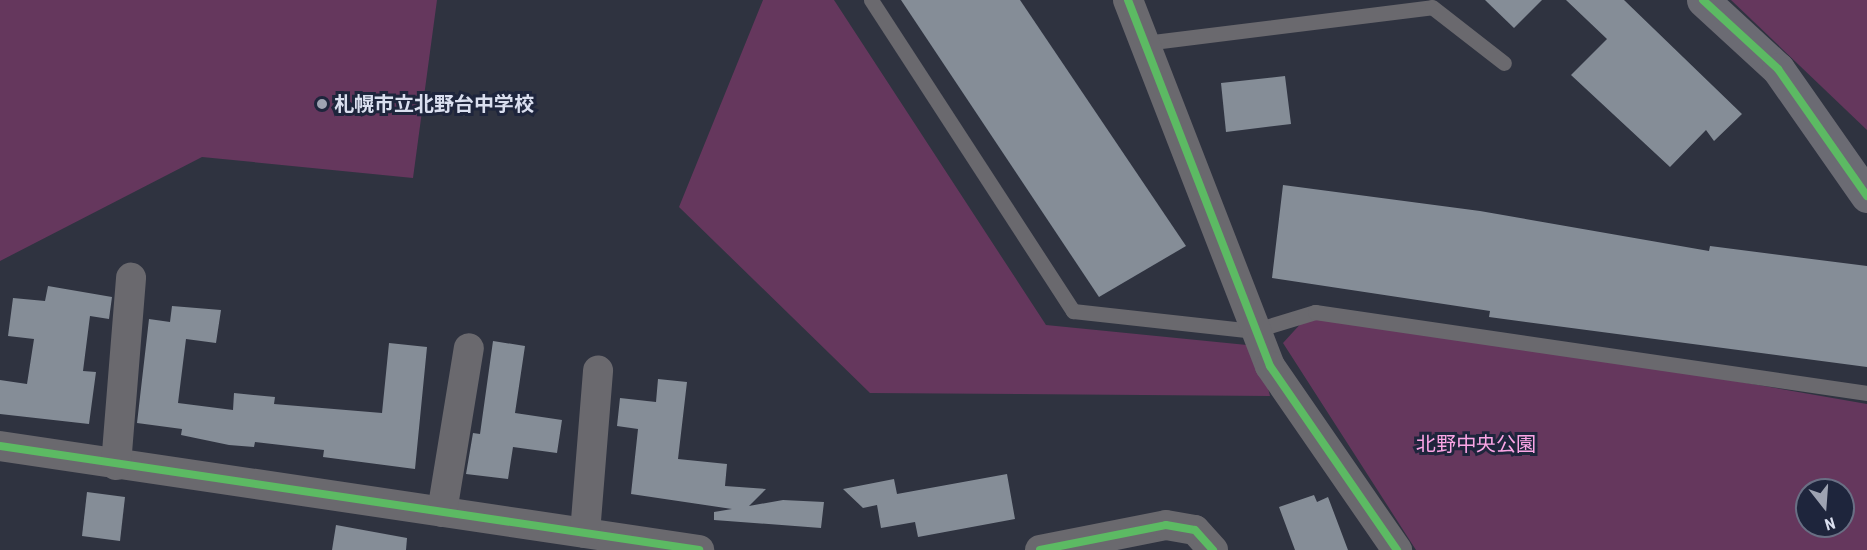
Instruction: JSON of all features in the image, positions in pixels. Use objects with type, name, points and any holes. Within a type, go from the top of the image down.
[{"type":"street","points":[[1128,0],[1253,331],[1286,391],[1397,550]]},
{"type":"street","points":[[1703,0],[1778,69],[1867,196]]},
{"type":"street","points":[[116,465],[131,278]]},
{"type":"street","points":[[442,512],[469,348]]},
{"type":"street","points":[[585,533],[598,371]]},
{"type":"street","points":[[0,446],[699,550]]},
{"type":"street","points":[[1040,550],[1166,525],[1195,530],[1214,550]]},
{"type":"lane","points":[[871,0],[1073,311],[1253,331],[1315,312],[1867,393]]},
{"type":"lane","points":[[1145,43],[1432,7],[1504,63]]},
{"type":"green space","points":[[0,0],[437,0],[413,178],[202,157],[0,261]]},
{"type":"green space","points":[[763,0],[834,0],[1046,325],[1257,346],[1270,396],[870,393],[679,207]]},
{"type":"green space","points":[[1731,0],[1867,0],[1867,130]]},
{"type":"green space","name":"北野中央公園","points":[[1315,308],[1867,404],[1867,550],[1416,550],[1283,343]]},
{"type":"building","points":[[901,0],[1020,0],[1186,246],[1099,297]]},
{"type":"building","points":[[1485,0],[1542,0],[1514,28]]},
{"type":"building","points":[[1566,0],[1624,0],[1742,114],[1714,141],[1706,130],[1670,167],[1571,75],[1607,39]]},
{"type":"building","points":[[1285,76],[1291,124],[1226,132],[1221,83]]},
{"type":"building","points":[[1283,185],[1480,211],[1709,251],[1710,246],[1867,266],[1867,367],[1489,317],[1490,311],[1272,278]]},
{"type":"building","points":[[48,286],[112,297],[109,319],[90,316],[83,371],[96,372],[89,424],[0,414],[0,380],[27,384],[34,339],[8,336],[13,298],[45,301]]},
{"type":"building","points":[[172,306],[221,310],[216,343],[186,339],[178,403],[233,410],[234,393],[275,397],[274,404],[382,413],[389,343],[427,347],[415,469],[323,457],[324,450],[255,442],[254,447],[229,445],[181,435],[182,429],[137,423],[149,319],[170,322]]},
{"type":"building","points":[[493,341],[525,346],[515,413],[562,420],[557,453],[513,447],[508,479],[466,474],[473,433],[480,434]]},
{"type":"building","points":[[658,379],[687,382],[678,459],[727,464],[725,486],[766,489],[749,506],[783,500],[824,502],[821,528],[714,520],[714,512],[732,509],[631,494],[638,429],[617,426],[620,398],[656,402]]},
{"type":"building","points":[[1007,474],[1015,519],[918,537],[915,522],[881,528],[877,505],[863,508],[843,489],[894,479],[897,494]]},
{"type":"building","points":[[87,492],[125,497],[120,541],[82,536]]},
{"type":"building","points":[[1314,495],[1317,502],[1328,497],[1348,550],[1295,550],[1279,507]]},
{"type":"building","points":[[336,525],[407,538],[406,550],[332,550]]},
{"type":"cycle path","points":[[1128,0],[1270,366],[1397,550]]},
{"type":"cycle path","points":[[1703,0],[1778,69],[1867,196]]},
{"type":"cycle path","points":[[0,446],[699,550]]},
{"type":"cycle path","points":[[1040,550],[1166,525],[1195,530],[1213,550]]},
{"type":"place","name":"札幌市立北野台中学校","points":[[322,104]]}]
